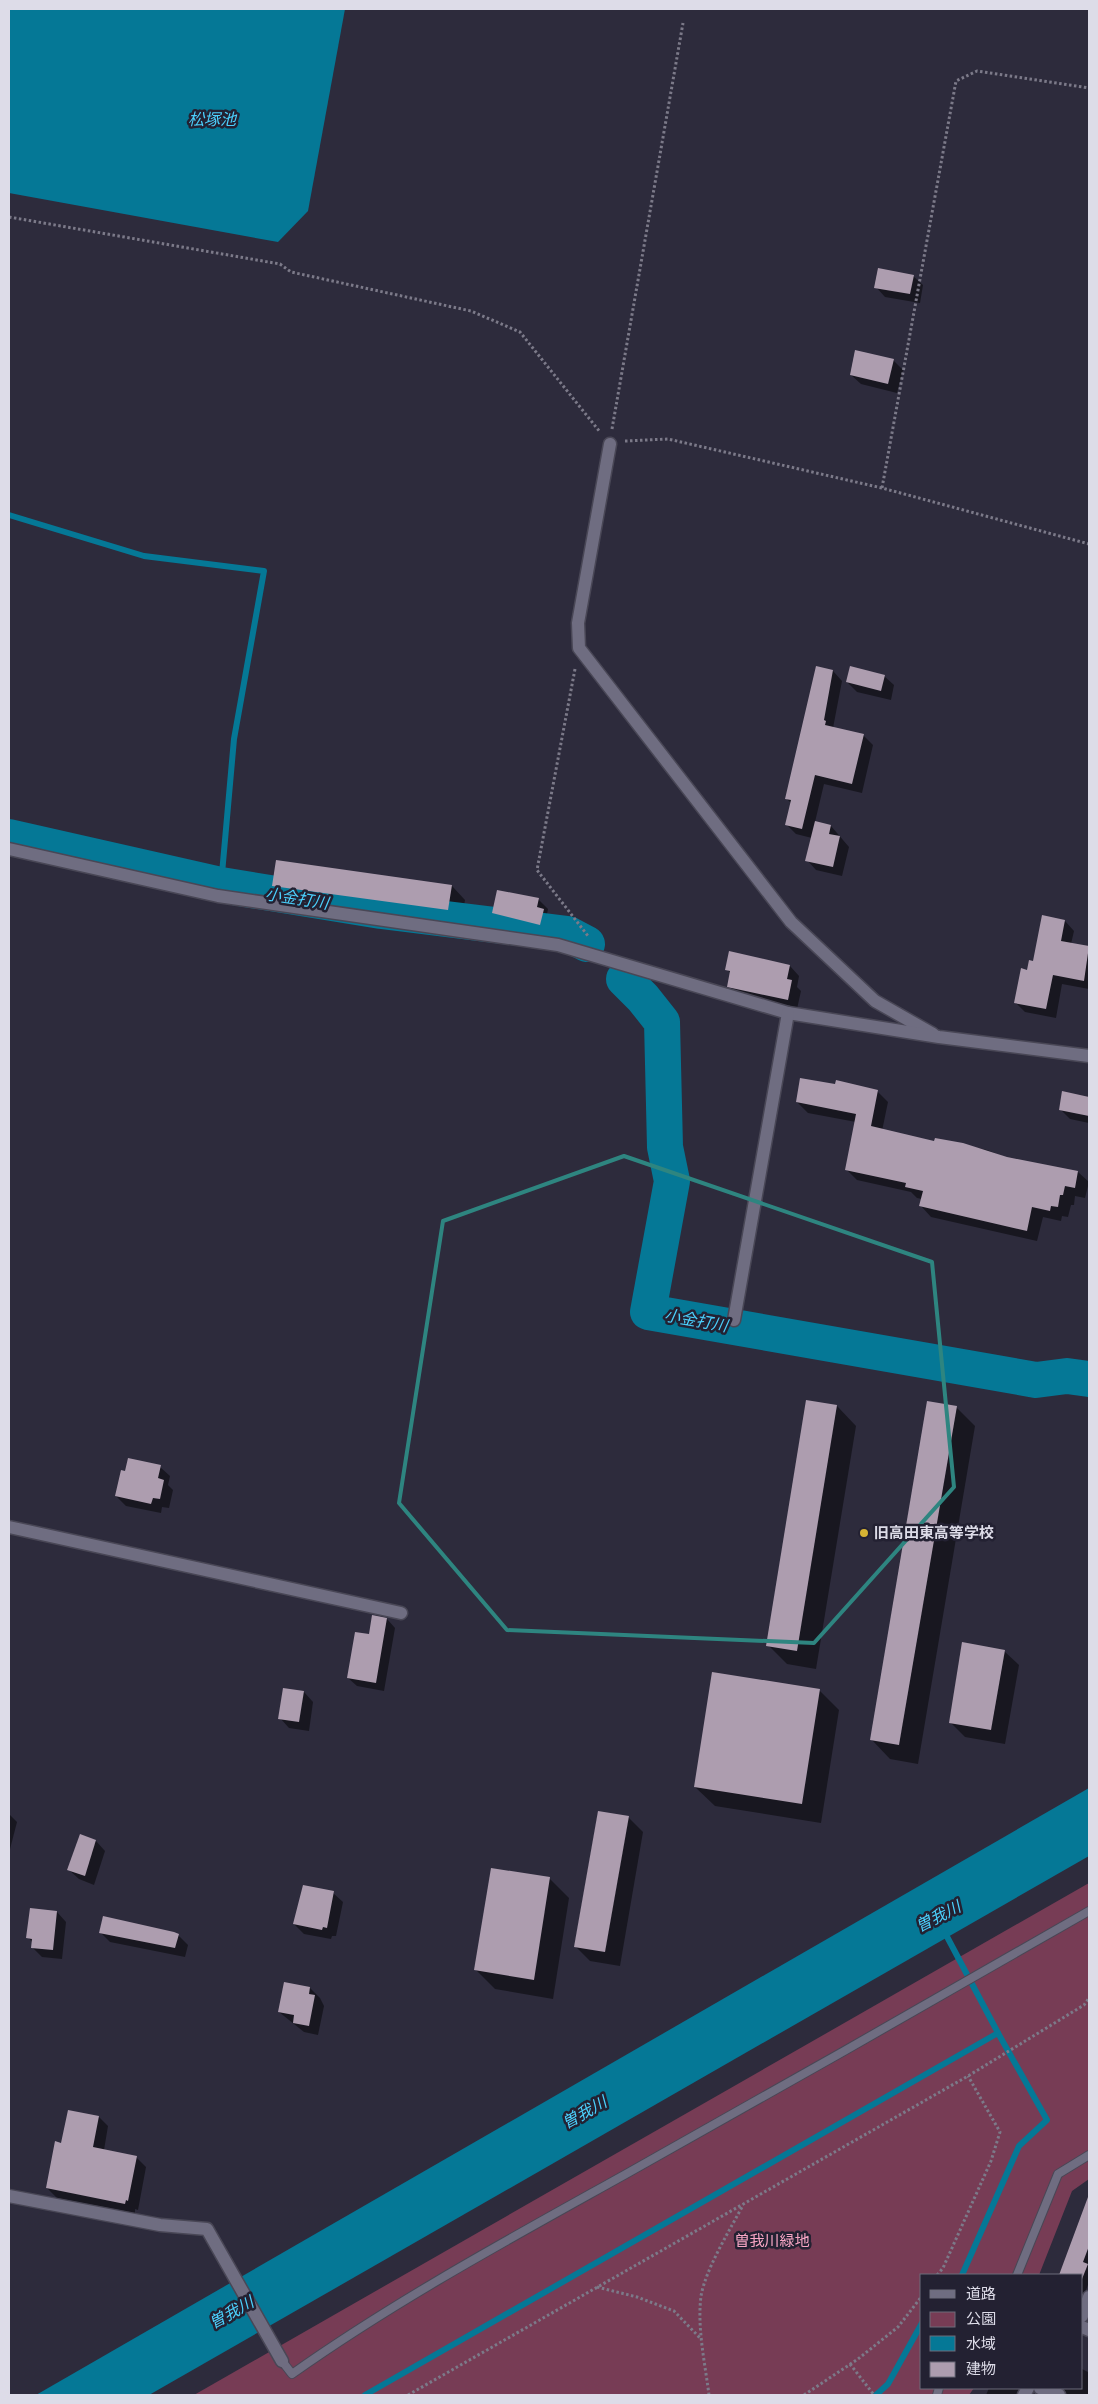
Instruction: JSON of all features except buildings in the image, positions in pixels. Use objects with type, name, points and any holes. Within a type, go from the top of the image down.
[{"type":"street","points":[[610,444],[578,623],[579,648],[791,922],[875,1001],[939,1037]]},
{"type":"street","points":[[9,849],[218,896],[558,946],[788,1014],[939,1037],[1089,1056]]},
{"type":"street","points":[[734,1320],[788,1014]]},
{"type":"street","points":[[9,1527],[401,1612]]},
{"type":"street","points":[[9,2196],[160,2225],[207,2229],[222,2252],[282,2361]]},
{"type":"street","points":[[1083,2313],[1089,2297]]},
{"type":"street","points":[[1043,2389],[1059,2395]]},
{"type":"lane","points":[[282,2361],[292,2374],[327,2349],[502,2244],[893,2025],[1089,1911]]},
{"type":"lane","points":[[1017,2274],[1058,2174],[1089,2155]]},
{"type":"path","points":[[610,444],[683,24]]},
{"type":"path","points":[[882,488],[956,81],[977,71],[1089,88]]},
{"type":"path","points":[[9,217],[280,264],[291,272],[471,311],[520,332],[610,444]]},
{"type":"path","points":[[610,444],[668,439],[882,488],[1089,544]]},
{"type":"path","points":[[579,648],[537,870],[589,938]]},
{"type":"path","points":[[408,2395],[968,2076],[1084,2005],[1089,1998]]},
{"type":"path","points":[[938,2274],[943,2268],[991,2161],[1000,2132],[968,2076]]},
{"type":"path","points":[[709,2395],[702,2340],[702,2295],[715,2257],[743,2204]]},
{"type":"path","points":[[596,2287],[637,2297],[674,2311],[702,2340]]},
{"type":"path","points":[[804,2395],[850,2364],[898,2327],[920,2299]]},
{"type":"path","points":[[850,2364],[874,2395]]},
{"type":"highlighted area","points":[[624,1156],[932,1262],[954,1487],[814,1643],[507,1630],[399,1503],[443,1221]]},
{"type":"green space","name":"曽我川緑地","points":[[1089,1883],[1089,2179],[1072,2191],[1039,2274],[920,2274],[920,2389],[973,2389],[969,2395],[194,2395]]},
{"type":"water","name":"松塚池","points":[[9,9],[345,9],[308,211],[278,242],[9,193]]},
{"type":"water","name":"曽我川","points":[[1089,1788],[1089,1856],[149,2395],[36,2395]]},
{"type":"waterway","points":[[9,515],[144,556],[264,571],[234,739],[221,885]]},
{"type":"waterway","name":"小金打川","points":[[9,837],[221,885],[381,911],[568,934],[587,944]]},
{"type":"waterway","name":"小金打川","points":[[624,979],[643,998],[662,1022],[665,1147],[672,1181],[648,1312],[1036,1380],[1067,1376],[1089,1379]]},
{"type":"waterway","name":"曽我川","points":[[944,1931],[998,2033]]},
{"type":"waterway","points":[[365,2395],[998,2033],[1047,2120],[1019,2146],[962,2274]]},
{"type":"waterway","points":[[876,2395],[888,2384],[920,2327]]},
{"type":"place","name":"旧高田東高等学校","points":[[864,1533]]}]
